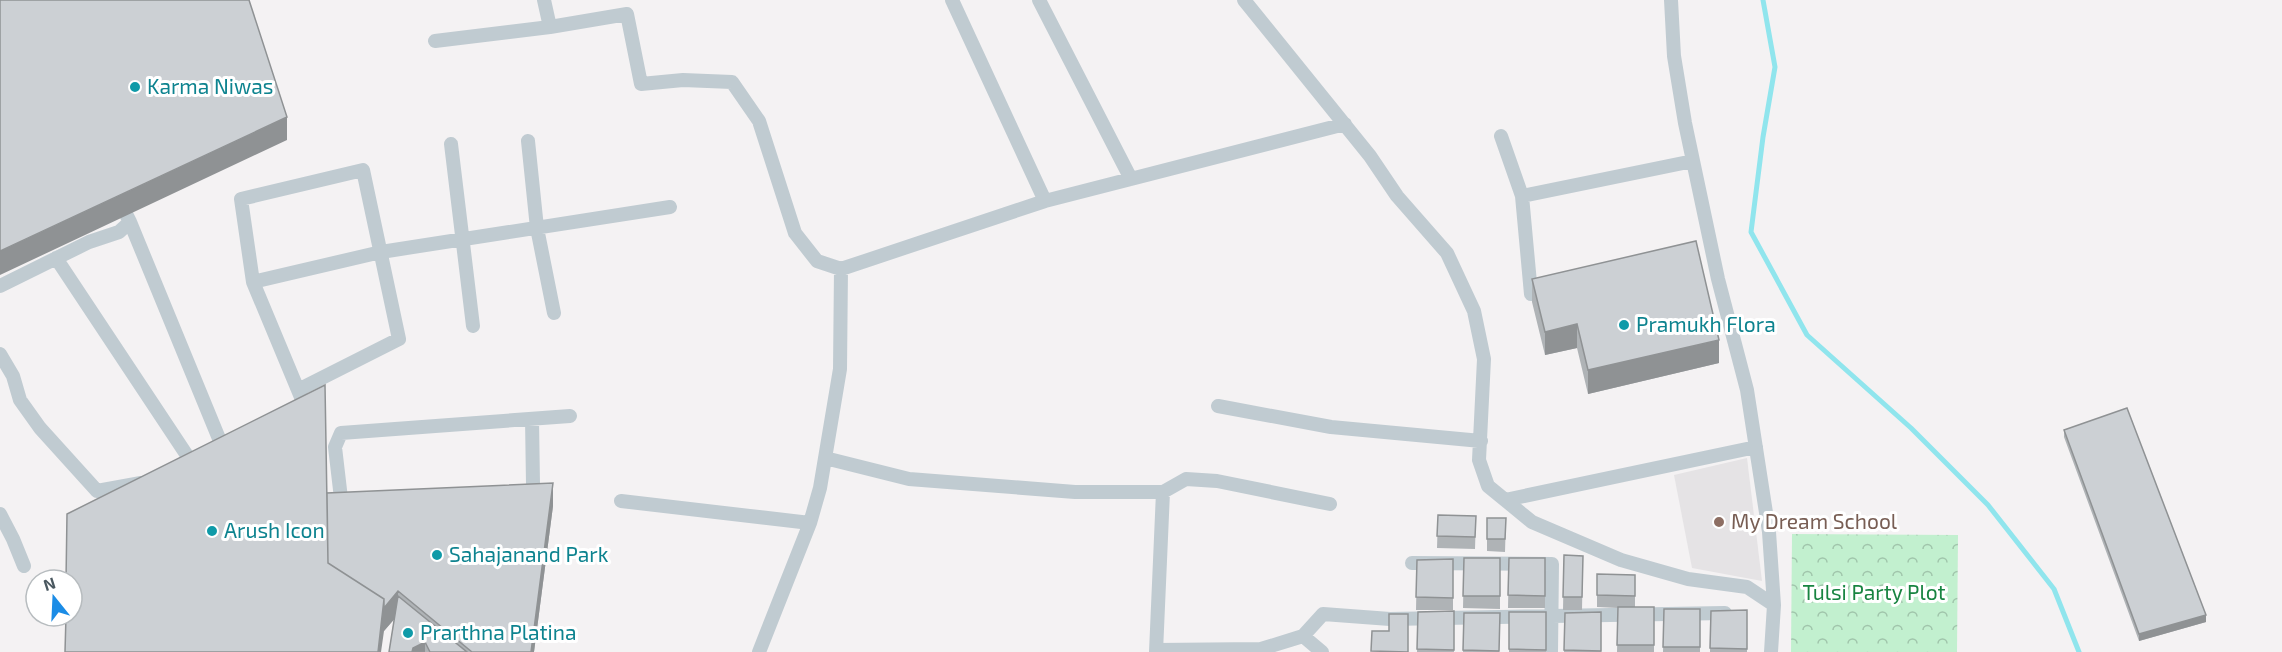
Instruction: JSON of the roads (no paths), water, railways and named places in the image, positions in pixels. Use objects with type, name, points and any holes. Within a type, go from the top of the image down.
[{"type":"street","points":[[544,0],[550,27]]},
{"type":"street","points":[[952,0],[1045,201]]},
{"type":"street","points":[[1039,0],[1131,179]]},
{"type":"street","points":[[1244,0],[1370,156],[1397,196],[1448,252],[1474,311],[1484,359],[1479,460],[1488,486],[1532,522],[1621,560],[1688,579],[1747,587],[1774,605]]},
{"type":"street","points":[[1671,0],[1674,57],[1692,160],[1718,279],[1747,390],[1769,531],[1774,605],[1771,652]]},
{"type":"street","points":[[435,41],[550,27],[627,14],[641,84],[683,80],[732,81],[759,122],[795,233],[817,261],[841,269],[1045,201],[1345,124]]},
{"type":"street","points":[[1501,136],[1522,196],[1531,294]]},
{"type":"street","points":[[528,141],[537,228],[554,313]]},
{"type":"street","points":[[451,144],[473,326]]},
{"type":"street","points":[[1522,196],[1692,160]]},
{"type":"street","points":[[298,390],[399,339],[363,170],[241,199],[253,282],[298,390],[311,421],[300,424]]},
{"type":"street","points":[[56,258],[194,476],[226,440],[120,201]]},
{"type":"street","points":[[253,282],[381,252],[670,207]]},
{"type":"street","points":[[0,286],[88,242],[119,232],[130,222]]},
{"type":"street","points":[[759,652],[810,523],[820,488],[840,369],[841,269]]},
{"type":"street","points":[[0,354],[13,376],[20,400],[40,428],[97,491],[153,480]]},
{"type":"street","points":[[1218,406],[1331,427],[1481,441]]},
{"type":"street","points":[[330,507],[342,507],[334,447],[341,433],[570,416]]},
{"type":"street","points":[[532,419],[533,484]]},
{"type":"street","points":[[1505,500],[1756,447]]},
{"type":"street","points":[[825,458],[909,479],[1076,492],[1163,492],[1186,479],[1207,480],[1330,504]]},
{"type":"street","points":[[1163,492],[1156,651],[1261,649],[1303,636],[1323,614],[1390,619],[1725,613]]},
{"type":"street","points":[[621,501],[810,523]]},
{"type":"street","points":[[0,514],[24,566]]},
{"type":"street","points":[[1412,563],[1552,564],[1551,652]]},
{"type":"street","points":[[1303,636],[1322,652]]},
{"type":"waterway","points":[[1763,0],[1775,67],[1751,232],[1807,335],[1911,428],[1988,505],[2054,589],[2079,652]]},
{"type":"place","name":"Karma Niwas","points":[[135,87]]},
{"type":"place","name":"Pramukh Flora","points":[[1624,325]]},
{"type":"place","name":"My Dream School","points":[[1719,522]]},
{"type":"place","name":"Arush Icon","points":[[212,531]]},
{"type":"place","name":"Sahajanand Park","points":[[437,555]]},
{"type":"place","name":"Prarthna Platina","points":[[408,633]]},
{"type":"park label","name":"Tulsi Party Plot","points":[[1874,593]]}]
